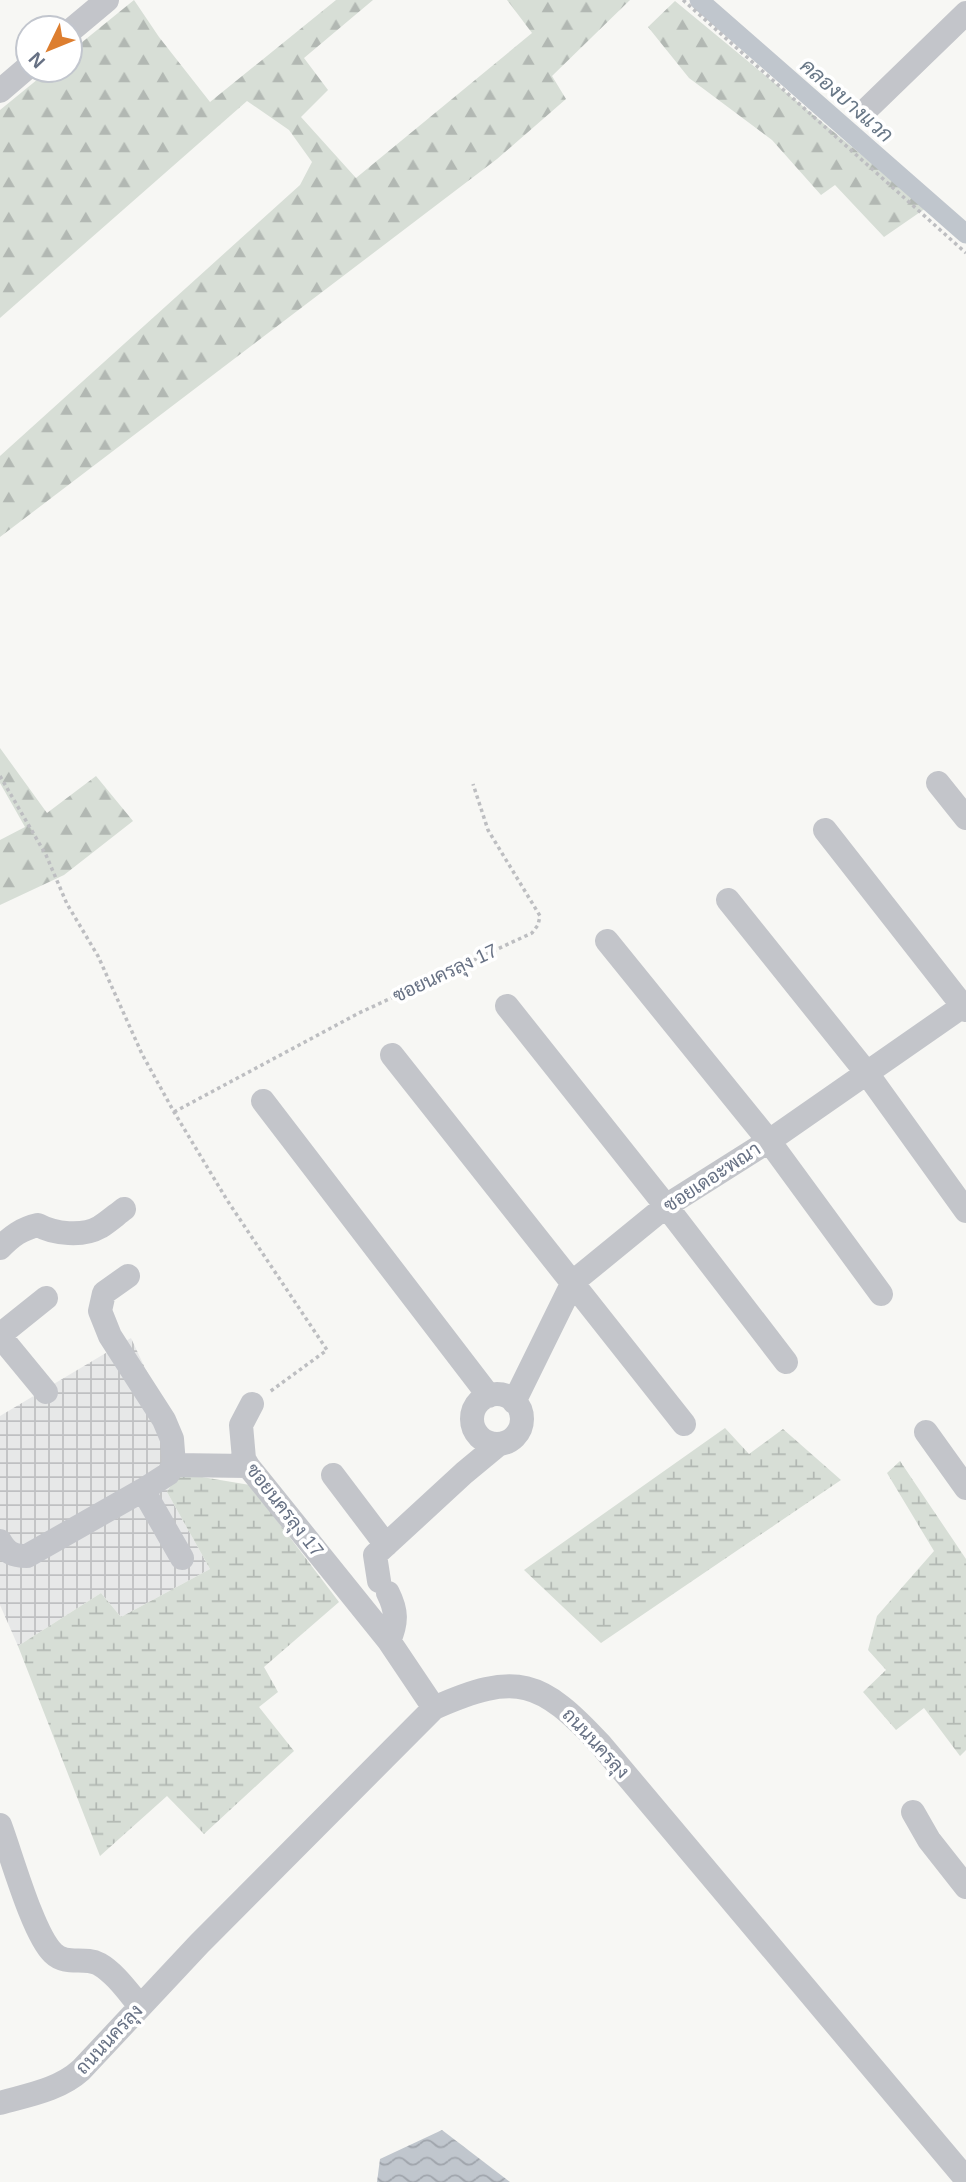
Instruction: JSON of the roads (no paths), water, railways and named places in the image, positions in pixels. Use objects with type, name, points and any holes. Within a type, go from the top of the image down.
[{"type":"street","points":[[84,19],[107,0]]},
{"type":"street","points":[[867,109],[966,13]]},
{"type":"street","points":[[0,91],[14,79]]},
{"type":"street","points":[[938,783],[966,817]]},
{"type":"street","points":[[825,830],[965,1006]]},
{"type":"street","points":[[728,900],[866,1072],[966,1211]]},
{"type":"street","points":[[607,941],[769,1141],[881,1294]]},
{"type":"street","points":[[507,1006],[786,1362]]},
{"type":"street","name":"ซอยเดอะพณา","points":[[514,1402],[573,1282],[666,1206],[769,1141],[965,1006]]},
{"type":"street","points":[[392,1055],[684,1424]]},
{"type":"street","points":[[263,1101],[489,1396]]},
{"type":"street","points":[[0,1248],[16,1232],[25,1228],[38,1225],[48,1230],[86,1232],[99,1228],[124,1209]]},
{"type":"street","points":[[0,1541],[5,1549],[15,1556],[27,1556],[143,1490],[168,1474],[174,1465],[172,1439],[164,1420],[110,1336],[100,1311],[104,1293],[128,1276]]},
{"type":"street","points":[[46,1298],[0,1335],[46,1392]]},
{"type":"street","points":[[502,1395],[514,1402],[522,1415],[520,1430],[511,1440],[491,1444],[478,1435],[472,1420],[476,1405],[489,1396],[502,1395]]},
{"type":"street","name":"ซอยนครลุง 17","points":[[252,1404],[241,1425],[244,1459],[248,1466],[390,1641],[434,1708]]},
{"type":"street","points":[[926,1432],[966,1488]]},
{"type":"street","points":[[390,1641],[395,1627],[396,1611],[384,1587],[375,1555],[499,1444]]},
{"type":"street","points":[[174,1465],[248,1466]]},
{"type":"street","points":[[333,1475],[386,1545]]},
{"type":"street","points":[[143,1490],[182,1558]]},
{"type":"street","name":"ถนนนครลุง","points":[[0,2104],[69,2081],[434,1708],[472,1691],[511,1685],[545,1694],[565,1707],[601,1745],[966,2179]]},
{"type":"street","points":[[913,1812],[929,1840],[966,1887]]},
{"type":"street","points":[[0,1825],[40,1936],[53,1954],[72,1961],[97,1963],[111,1973],[140,2006]]},
{"type":"water","points":[[442,2130],[510,2182],[377,2182],[380,2159]]},
{"type":"waterway","name":"คลองบางแวก","points":[[699,0],[966,234]]}]
